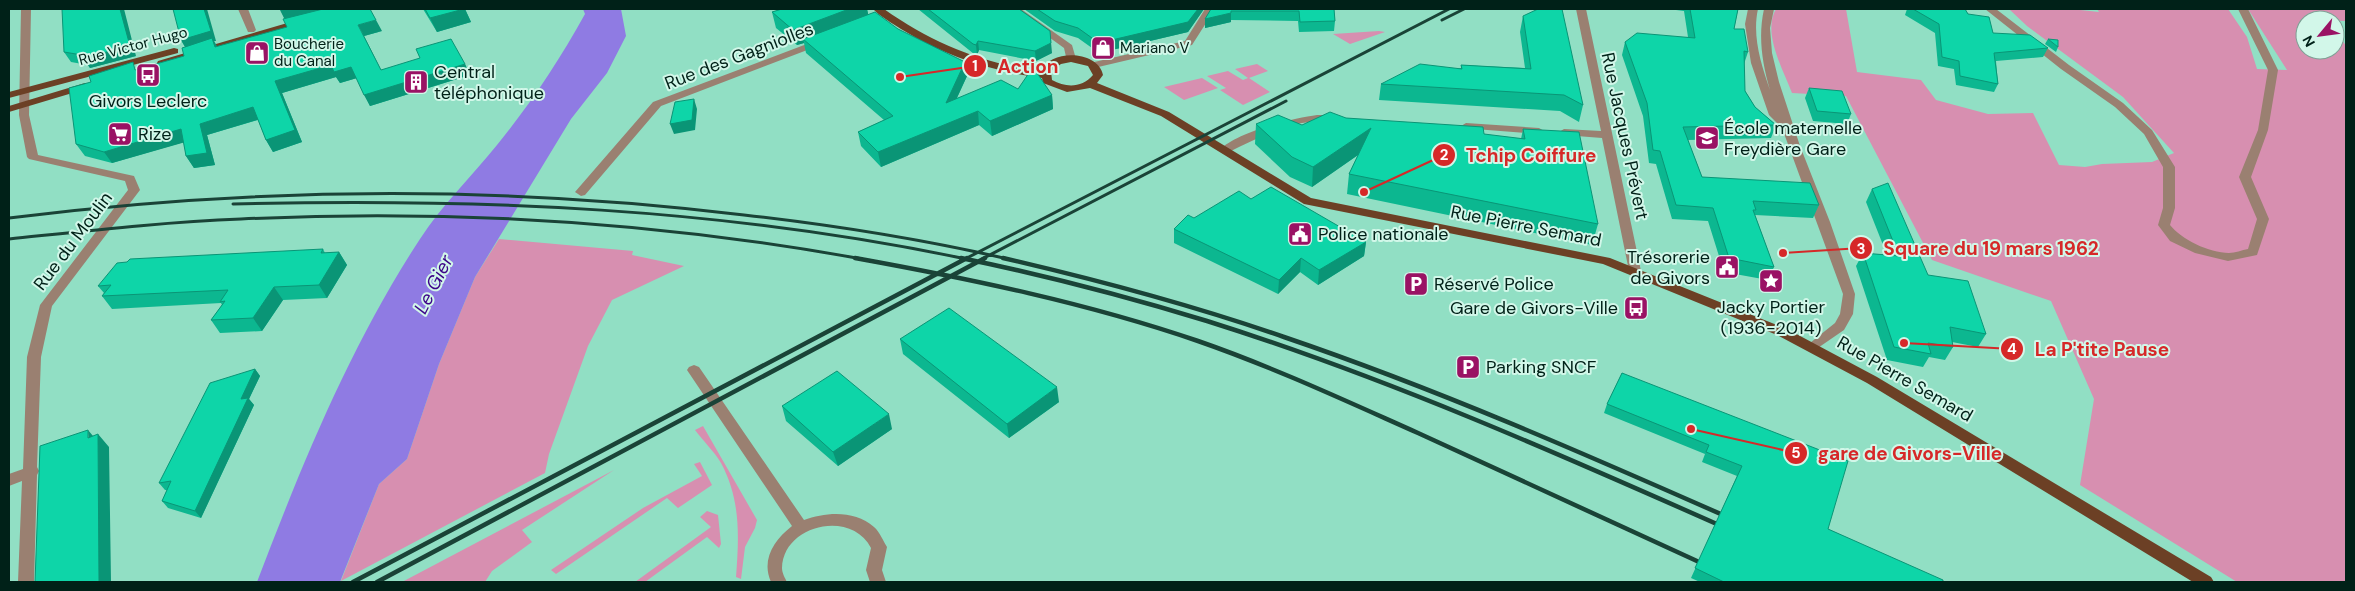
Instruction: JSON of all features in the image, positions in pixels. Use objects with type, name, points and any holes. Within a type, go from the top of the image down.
[{"type":"main road","points":[[878,9],[884,18],[951,54],[1009,71],[1045,75]]},
{"type":"main road","name":"Rue Victor Hugo","points":[[9,109],[24,98],[305,14]]},
{"type":"main road","name":"Rue Victor Hugo","points":[[9,95],[24,98],[316,18]]},
{"type":"main road","points":[[1071,59],[1088,61],[1094,65],[1098,75],[1090,84],[1080,88],[1061,88],[1047,81],[1045,75],[1051,64],[1071,59]]},
{"type":"main road","name":"Rue Pierre Semard","points":[[1090,84],[1165,114],[1262,175],[1308,201],[1606,261],[1635,271],[1782,332],[1812,347],[2032,475],[2206,582]]},
{"type":"street","points":[[24,98],[26,9]]},
{"type":"street","points":[[243,9],[251,30]]},
{"type":"street","points":[[1015,9],[1069,47],[1071,59]]},
{"type":"street","points":[[1094,65],[1189,43],[1210,9]]},
{"type":"street","name":"Rue Jacques Prévert","points":[[1580,9],[1608,135],[1635,271]]},
{"type":"street","points":[[1753,9],[1750,24],[1756,63],[1774,115],[1788,127]]},
{"type":"street","points":[[1769,9],[1765,19],[1764,39],[1772,81],[1849,294],[1846,320],[1840,327],[1812,347]]},
{"type":"street","points":[[1990,9],[2065,67],[2119,105],[2141,125],[2160,148],[2169,167],[2169,208],[2164,225],[2174,238],[2199,250],[2228,257],[2253,252],[2263,219],[2245,177],[2263,130],[2274,70],[2243,9]]},
{"type":"street","name":"Rue des Gagniolles","points":[[581,192],[658,104],[834,37]]},
{"type":"street","name":"Rue du Moulin","points":[[24,98],[24,115],[33,157],[130,178],[134,190],[46,305],[34,357],[32,471],[26,582]]},
{"type":"street","points":[[1225,150],[1270,127],[1297,121],[1325,118],[1344,119]]},
{"type":"street","points":[[1453,126],[1608,135]]},
{"type":"street","points":[[694,370],[801,528]]},
{"type":"street","points":[[9,480],[32,471]]},
{"type":"street","points":[[779,582],[773,570],[778,548],[801,528],[819,519],[848,520],[869,531],[879,548],[874,570],[878,582]]},
{"type":"shaded area","points":[[1776,9],[1846,9],[1857,72],[1921,80],[1936,100],[1988,114],[2033,113],[2059,165],[2085,167],[2102,164],[2152,162],[2174,153],[2123,97],[2027,26],[2009,9],[2071,9],[2099,12],[2097,9],[2228,9],[2247,37],[2257,69],[2287,70],[2248,9],[2346,9],[2346,21],[2345,10],[2295,10],[2295,60],[2345,60],[2345,44],[2346,46],[2346,582],[2237,582],[2080,485],[2094,399],[2051,301],[1932,260],[1846,96],[1792,93],[1775,51],[1771,29]]},
{"type":"shaded area","points":[[1385,32],[1350,44],[1333,34]]},
{"type":"shaded area","points":[[1257,64],[1268,71],[1249,78],[1270,92],[1243,105],[1220,90],[1226,88],[1207,76],[1228,71],[1243,80],[1248,78],[1235,69]]},
{"type":"shaded area","points":[[1202,78],[1218,88],[1184,100],[1164,87]]},
{"type":"shaded area","points":[[499,239],[633,251],[632,255],[684,266],[612,300],[588,346],[549,454],[545,473],[341,581],[379,484],[407,459],[439,364],[475,277]]},
{"type":"shaded area","points":[[703,426],[757,520],[745,547],[741,579],[736,577],[738,533],[732,491],[721,463],[695,430]]},
{"type":"shaded area","points":[[700,462],[712,485],[678,508],[667,498],[556,574],[551,570],[643,508],[702,476],[694,464]]},
{"type":"shaded area","points":[[614,470],[522,530],[532,542],[492,571],[485,582],[402,582]]},
{"type":"shaded area","points":[[707,511],[718,515],[721,544],[719,548],[707,537],[645,582],[635,582],[711,527],[700,517]]},
{"type":"water","name":"Le Gier","points":[[583,9],[621,9],[626,36],[607,73],[571,119],[475,277],[439,364],[407,459],[379,484],[340,582],[257,582],[310,449],[350,363],[395,279],[438,214],[497,145],[533,97],[555,65],[585,14]]},
{"type":"building","points":[[62,9],[120,9],[130,46],[83,58],[82,55],[64,52]]},
{"type":"building","points":[[173,9],[204,9],[211,31],[181,40]]},
{"type":"building","points":[[323,9],[370,9],[376,20],[358,25],[381,70],[420,58],[416,49],[451,39],[465,64],[364,95],[351,67],[334,72],[331,65],[275,81],[295,130],[266,140],[253,107],[200,124],[207,153],[186,156],[181,129],[104,152],[76,144],[69,88],[91,82],[89,76],[133,62],[135,70],[184,56],[182,48],[212,38],[215,47],[287,27],[283,19]]},
{"type":"building","points":[[425,9],[464,9],[430,18]]},
{"type":"building","points":[[782,9],[849,9],[793,30],[772,12]]},
{"type":"building","points":[[928,9],[1019,9],[1050,31],[1051,43],[1035,51],[978,41],[976,45]]},
{"type":"building","points":[[1037,9],[1198,9],[1188,22],[1099,43],[1078,28],[1055,21]]},
{"type":"building","points":[[1211,9],[1334,9],[1335,21],[1300,22],[1299,11],[1231,11],[1231,13],[1205,19]]},
{"type":"building","points":[[1538,9],[1562,9],[1583,105],[1564,95],[1381,84],[1420,64],[1462,69],[1461,65],[1531,69],[1523,16]]},
{"type":"building","points":[[1690,9],[1738,9],[1734,29],[1744,29],[1748,52],[1744,51],[1745,91],[1755,107],[1776,125],[1683,127],[1702,177],[1810,183],[1819,205],[1753,201],[1756,210],[1753,210],[1774,267],[1729,258],[1713,208],[1676,205],[1660,151],[1653,150],[1647,103],[1625,42],[1637,33],[1695,38]]},
{"type":"building","points":[[1913,9],[1965,9],[1968,14],[1989,17],[1993,33],[2030,35],[2048,48],[1994,53],[1998,84],[1960,76],[1959,61],[1942,57],[1939,24]]},
{"type":"building","points":[[875,12],[898,29],[965,62],[946,103],[1001,80],[1018,89],[1033,67],[1052,95],[990,121],[978,111],[878,152],[858,132],[893,116],[803,39]]},
{"type":"building","points":[[2048,39],[2058,40],[2058,47]]},
{"type":"building","points":[[1809,88],[1842,91],[1851,114],[1817,111]]},
{"type":"building","points":[[694,99],[692,120],[670,124],[675,102]]},
{"type":"building","points":[[1330,112],[1346,118],[1483,127],[1484,134],[1525,139],[1523,129],[1579,132],[1598,224],[1349,174],[1371,128],[1313,167],[1292,157],[1256,124],[1278,115],[1302,125]]},
{"type":"building","points":[[1888,183],[1928,275],[1968,281],[1986,334],[1950,327],[1953,347],[1928,343],[1931,354],[1894,347],[1863,253],[1899,256],[1872,189]]},
{"type":"building","points":[[1271,187],[1366,242],[1319,270],[1301,258],[1279,280],[1174,229],[1188,215],[1194,218],[1239,191],[1251,199]]},
{"type":"building","points":[[323,249],[321,253],[339,252],[319,285],[274,287],[253,318],[211,320],[225,301],[220,302],[228,290],[102,296],[111,285],[98,286],[117,263],[127,262],[130,259]]},
{"type":"building","points":[[949,308],[1057,387],[1007,424],[900,339]]},
{"type":"building","points":[[255,369],[241,399],[248,398],[195,511],[162,501],[171,481],[159,483],[210,383]]},
{"type":"building","points":[[837,371],[889,414],[833,452],[782,406]]},
{"type":"building","points":[[1622,373],[1848,461],[1828,529],[1943,580],[1943,582],[1724,582],[1695,568],[1742,466],[1706,452],[1709,445],[1607,404]]},
{"type":"building","points":[[88,430],[88,438],[98,434],[99,582],[35,582],[40,446]]},
{"type":"railway","points":[[978,253],[1449,9]]},
{"type":"railway","points":[[1442,20],[1464,9]]},
{"type":"railway","points":[[990,255],[1286,101]]},
{"type":"railway","points":[[9,218],[193,200],[285,196],[376,194],[560,198],[652,205],[777,219],[909,239],[978,253]]},
{"type":"railway","points":[[233,204],[417,203],[601,210],[784,228],[963,258]]},
{"type":"railway","points":[[9,239],[212,220],[319,216],[397,216],[553,221],[630,227],[785,246],[862,259]]},
{"type":"railway","points":[[965,259],[978,253]]},
{"type":"railway","points":[[978,253],[990,255]]},
{"type":"railway","points":[[982,259],[990,255]]},
{"type":"railway","points":[[990,255],[1008,259]]},
{"type":"railway","points":[[855,258],[938,273]]},
{"type":"railway","points":[[978,262],[985,258]]},
{"type":"railway","points":[[1003,258],[1180,304],[1249,325],[1341,357],[1510,423],[1732,519]]},
{"type":"railway","points":[[938,273],[965,259]]},
{"type":"railway","points":[[965,259],[978,262]]},
{"type":"railway","points":[[951,276],[978,262]]},
{"type":"railway","points":[[978,262],[1054,279],[1207,321],[1339,366],[1535,445],[1728,529]]},
{"type":"railway","points":[[353,582],[938,273]]},
{"type":"railway","points":[[938,273],[951,276]]},
{"type":"railway","points":[[377,582],[951,276]]},
{"type":"railway","points":[[951,276],[1114,315],[1226,351],[1364,409],[1710,567]]},
{"type":"place","name":"Mariano V","points":[[1103,48]]},
{"type":"place","name":"Boucherie du Canal","points":[[257,53]]},
{"type":"place","name":"Givors Leclerc","points":[[148,75]]},
{"type":"place","name":"Action","points":[[900,77]]},
{"type":"place","name":"Central téléphonique","points":[[416,82]]},
{"type":"place","name":"Rize","points":[[120,134]]},
{"type":"place","name":"École maternelle Freydière Gare","points":[[1707,138]]},
{"type":"place","name":"Tchip Coiffure","points":[[1364,192]]},
{"type":"place","name":"Police nationale","points":[[1300,234]]},
{"type":"place","name":"Square du 19 mars 1962","points":[[1783,253]]},
{"type":"place","name":"Trésorerie de Givors","points":[[1727,267]]},
{"type":"place","name":"Jacky Portier (1936-2014)","points":[[1771,281]]},
{"type":"place","name":"Réservé Police","points":[[1416,284]]},
{"type":"place","name":"Gare de Givors-Ville","points":[[1636,308]]},
{"type":"place","name":"La P'tite Pause","points":[[1904,343]]},
{"type":"place","name":"Parking SNCF","points":[[1468,367]]},
{"type":"place","name":"gare de Givors-Ville","points":[[1691,429]]}]
